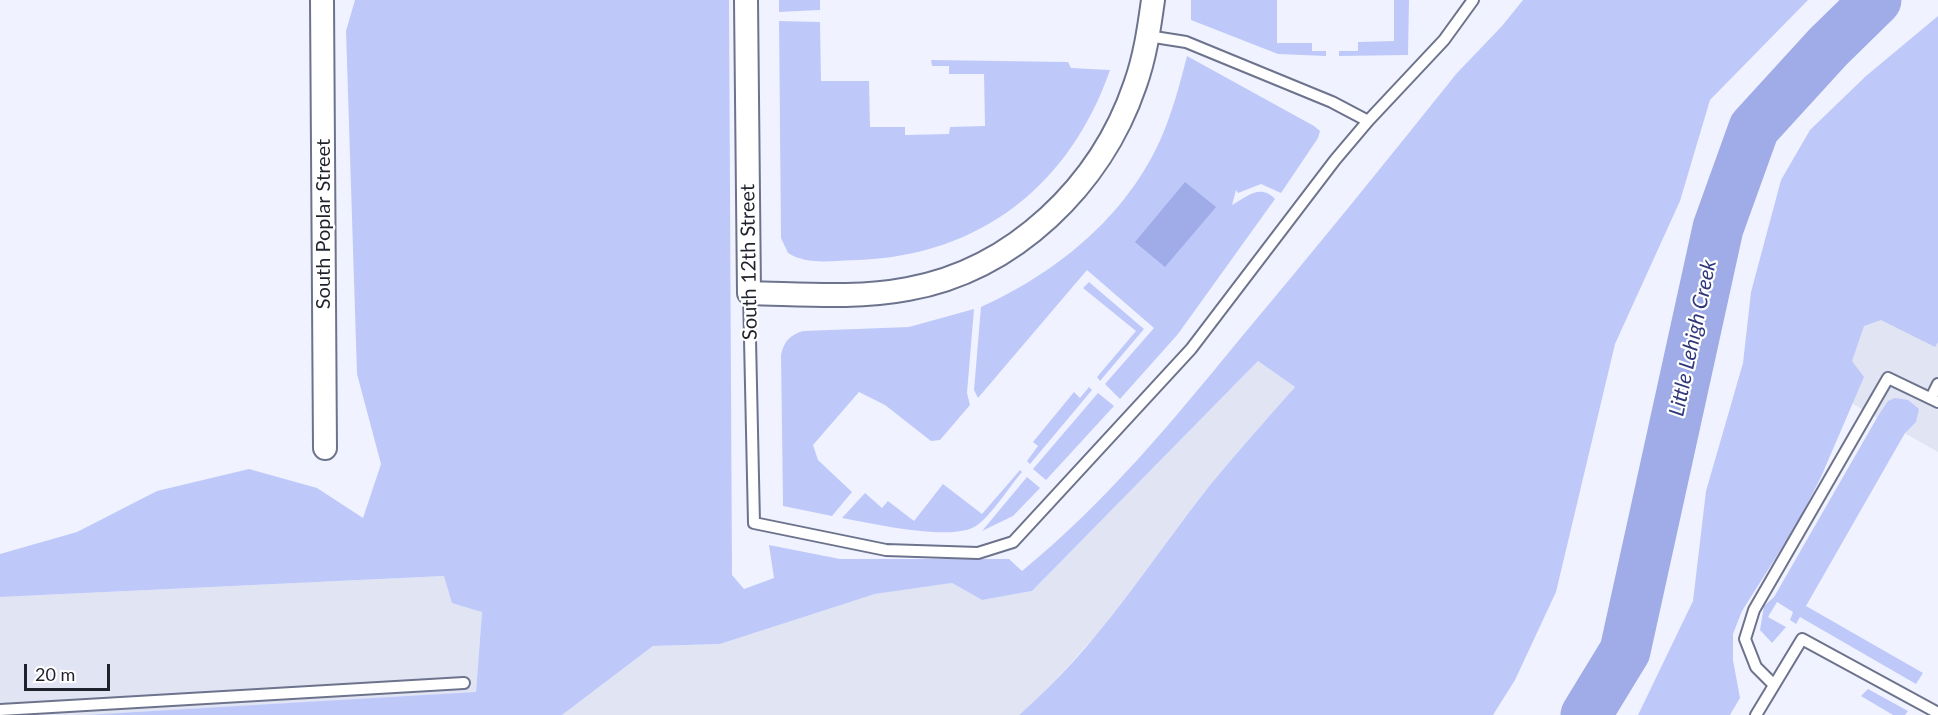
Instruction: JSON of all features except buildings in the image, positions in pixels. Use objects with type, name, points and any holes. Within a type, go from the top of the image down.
[{"type":"street","name":"South Poplar Street","points":[[322,0],[325,448]]},
{"type":"street","name":"South 12th Street","points":[[746,0],[749,293]]},
{"type":"street","points":[[749,293],[858,296],[909,289],[950,277],[997,255],[1032,232],[1070,197],[1096,164],[1118,126],[1131,95],[1148,36],[1153,0]]},
{"type":"lane","points":[[1148,36],[1186,42],[1332,102],[1368,121],[1444,40],[1469,2]]},
{"type":"lane","name":"South 12th Street","points":[[749,293],[754,523],[886,550],[978,553],[1013,542],[1191,349],[1368,121]]},
{"type":"lane","points":[[1774,685],[1756,668],[1745,639],[1754,610],[1888,378],[1934,400],[1938,384]]},
{"type":"lane","points":[[1756,715],[1802,639],[1938,713]]},
{"type":"lane","points":[[0,710],[464,682]]},
{"type":"shaded area","points":[[355,0],[729,0],[732,575],[744,589],[774,578],[769,545],[840,559],[1009,559],[1022,571],[1081,518],[1162,432],[1322,241],[1457,73],[1502,26],[1523,0],[1808,0],[1710,100],[1680,201],[1615,344],[1556,592],[1515,680],[1493,715],[1019,715],[1047,689],[1098,633],[1211,484],[1295,387],[1258,361],[1032,591],[982,600],[952,583],[875,594],[720,644],[653,646],[562,715],[84,715],[476,692],[482,612],[452,603],[444,576],[0,597],[0,554],[77,532],[157,491],[249,469],[317,488],[363,518],[381,464],[357,374],[346,31]]},
{"type":"shaded area","points":[[779,0],[820,0],[820,10],[779,12]]},
{"type":"shaded area","points":[[1191,0],[1277,0],[1277,43],[1312,43],[1312,51],[1326,51],[1326,56],[1278,54],[1191,20]]},
{"type":"shaded area","points":[[1394,0],[1409,0],[1408,55],[1339,56],[1339,51],[1358,51],[1358,42],[1394,41]]},
{"type":"shaded area","points":[[1938,16],[1938,342],[1935,347],[1881,320],[1864,326],[1852,361],[1864,377],[1821,477],[1797,524],[1742,611],[1733,634],[1733,660],[1740,698],[1730,715],[1638,715],[1693,601],[1706,491],[1743,363],[1751,292],[1781,180],[1810,130],[1866,76]]},
{"type":"shaded area","points":[[779,21],[820,22],[821,81],[869,81],[870,127],[905,127],[905,135],[949,134],[950,127],[985,126],[984,74],[949,74],[949,66],[932,66],[931,60],[1068,62],[1071,68],[1110,70],[1093,111],[1071,148],[1045,179],[1015,206],[981,228],[944,244],[903,255],[859,260],[804,260],[788,253],[781,238]]},
{"type":"shaded area","points":[[1187,56],[1314,126],[1320,131],[1318,138],[1281,193],[1261,184],[1238,193],[1236,190],[1232,205],[1248,195],[1259,192],[1270,194],[1275,199],[1178,334],[1120,399],[1105,384],[1154,328],[1087,270],[978,398],[974,390],[981,307],[1011,292],[1066,256],[1114,211],[1135,185],[1152,156],[1166,126]]},
{"type":"shaded area","points":[[1938,157],[1938,452],[1835,394],[1847,233]]},
{"type":"shaded area","points":[[1185,182],[1216,207],[1165,267],[1135,242]]},
{"type":"shaded area","points":[[1089,282],[1144,329],[1100,381],[1097,377],[1136,331],[1083,288]]},
{"type":"shaded area","points":[[974,309],[967,393],[970,405],[940,440],[931,441],[885,405],[859,392],[813,445],[818,460],[852,492],[832,516],[783,506],[781,355],[788,339],[803,331],[909,327]]},
{"type":"shaded area","points":[[1258,361],[1295,387],[1212,483],[1118,611],[1042,695],[1019,715],[562,715],[653,646],[720,644],[875,594],[952,583],[982,600],[1032,591]]},
{"type":"shaded area","points":[[1089,387],[1092,390],[1030,464],[1027,461],[1038,446],[1033,442],[1074,392],[1080,398]]},
{"type":"shaded area","points":[[1098,393],[1114,406],[1046,480],[1033,469]]},
{"type":"shaded area","points":[[1895,398],[1908,400],[1919,409],[1916,422],[1905,433],[1806,606],[1923,673],[1916,684],[1800,617],[1796,624],[1790,620],[1793,612],[1777,602],[1768,617],[1786,627],[1772,643],[1760,630],[1764,606],[1774,597],[1878,416],[1888,401]]},
{"type":"shaded area","points":[[1020,470],[1022,472],[988,515],[976,526],[964,530],[930,532],[842,518],[865,493],[882,508],[888,501],[914,521],[943,484],[982,514]]},
{"type":"shaded area","points":[[1027,477],[1040,488],[1013,516],[982,531]]},
{"type":"shaded area","points":[[444,576],[482,611],[476,693],[84,715],[0,715],[0,597]]},
{"type":"shaded area","points":[[1868,689],[1908,711],[1905,715],[1893,715],[1861,696]]},
{"type":"waterway","name":"Little Lehigh Creek","points":[[1586,715],[1625,651],[1718,228],[1754,128],[1828,47],[1876,0]]}]
